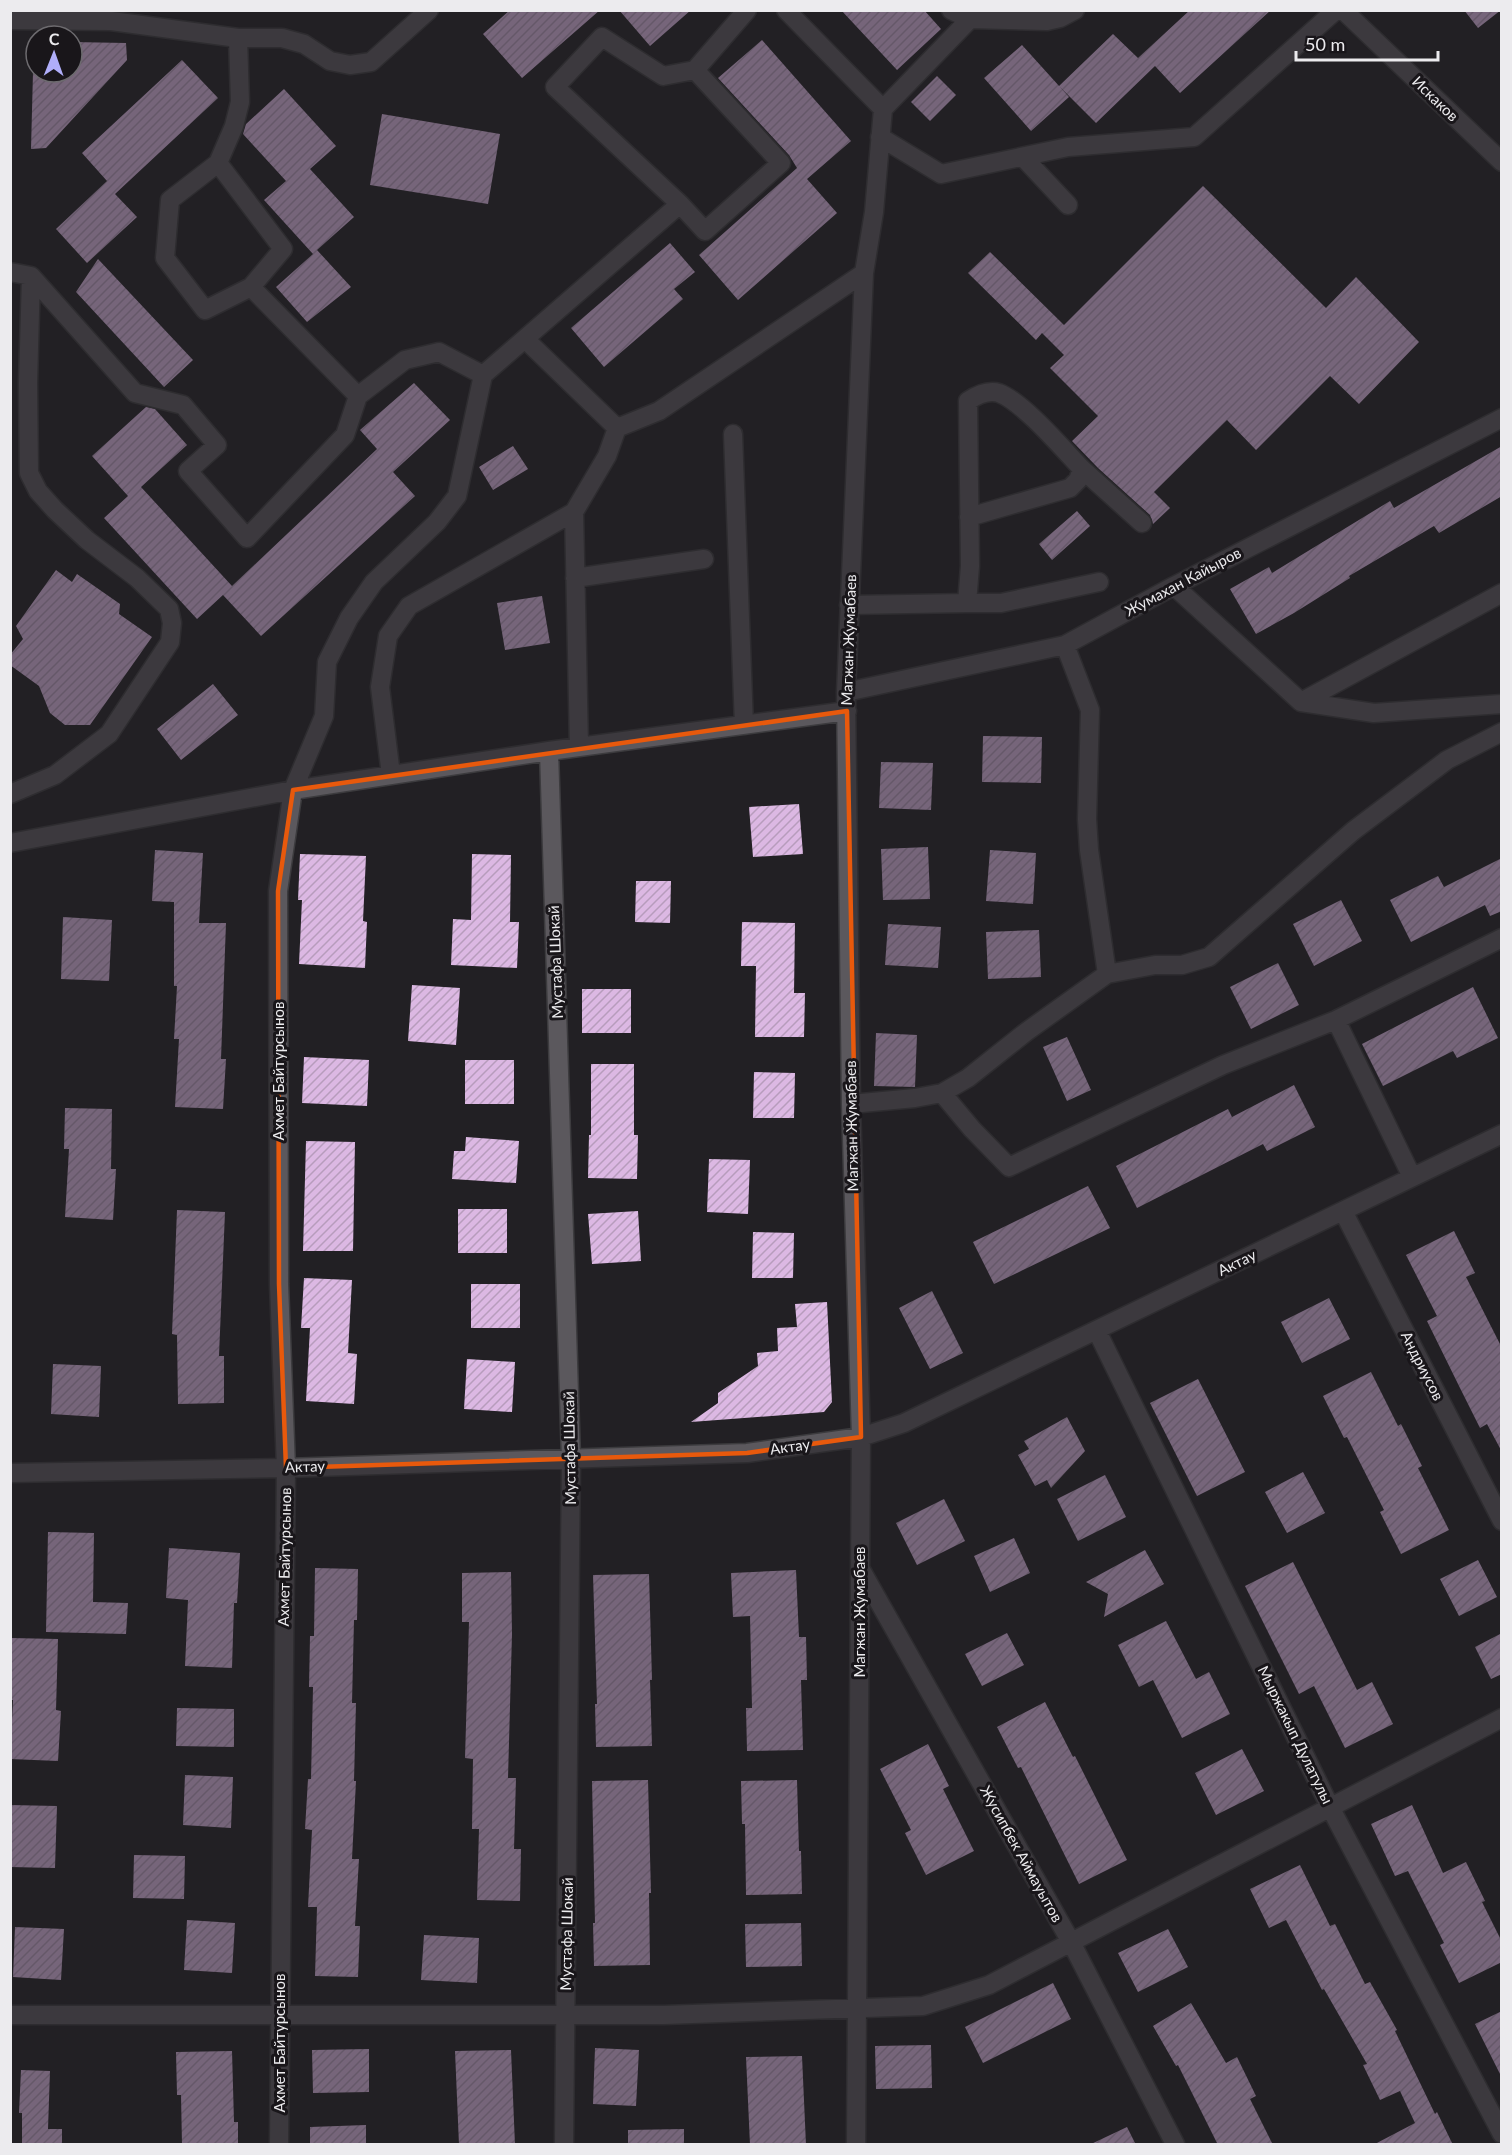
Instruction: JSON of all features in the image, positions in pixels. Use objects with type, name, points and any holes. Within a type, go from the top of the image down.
[{"type":"street","points":[[10,20],[111,21],[238,38],[282,38],[304,44],[330,61],[350,64],[371,62],[429,10]]},
{"type":"street","points":[[695,70],[781,164],[705,231],[680,204],[555,87],[602,37],[663,76],[695,70],[747,10]]},
{"type":"street","points":[[786,10],[884,109],[970,19]]},
{"type":"street","points":[[951,10],[970,19],[1047,21],[1060,18],[1075,10]]},
{"type":"street","points":[[880,137],[941,174],[1068,147],[1194,137],[1336,10]]},
{"type":"street","name":"Искаков","points":[[1343,10],[1502,162]]},
{"type":"street","points":[[218,163],[283,249],[251,287],[205,310],[165,258],[170,200],[218,163],[234,126],[240,102],[238,38]]},
{"type":"street","name":"Магжан Жумабаев","points":[[856,2145],[861,1437],[851,1104],[846,692],[864,273],[874,212],[884,109]]},
{"type":"street","points":[[1023,157],[1068,205]]},
{"type":"street","points":[[10,272],[31,276],[135,393],[183,405],[218,445],[188,471],[247,538],[345,435],[358,396],[405,360],[439,352],[483,375],[680,204]]},
{"type":"street","points":[[391,775],[380,687],[388,636],[409,606],[574,512],[608,456],[617,429],[659,411],[864,273]]},
{"type":"street","points":[[10,794],[55,776],[109,734],[170,642],[172,623],[169,609],[137,578],[87,540],[55,510],[38,491],[29,473],[28,383],[31,276]]},
{"type":"street","points":[[251,287],[358,396]]},
{"type":"street","points":[[525,339],[617,429]]},
{"type":"street","name":"Ахмет Байтурсынов","points":[[279,2145],[286,1468],[279,1284],[279,891],[293,790],[324,716],[327,662],[349,618],[374,582],[437,522],[457,496],[483,375]]},
{"type":"street","points":[[967,603],[969,401],[978,394],[997,392],[1017,403],[1082,469],[1142,523]]},
{"type":"street","name":"Жумахан Кайыров","points":[[846,692],[1065,645],[1174,585],[1502,418]]},
{"type":"street","points":[[733,434],[744,725]]},
{"type":"street","points":[[969,517],[1070,488],[1078,480],[1082,469]]},
{"type":"street","points":[[574,512],[579,747]]},
{"type":"street","points":[[575,578],[704,559]]},
{"type":"street","points":[[849,605],[1001,603],[1100,582]]},
{"type":"street","points":[[1174,585],[1301,702],[1374,713],[1502,704]]},
{"type":"street","points":[[1301,702],[1502,593]]},
{"type":"street","points":[[1065,645],[1090,710],[1087,819],[1089,850],[1107,974]]},
{"type":"street","points":[[10,843],[293,790],[549,751],[847,711]]},
{"type":"street","points":[[851,1104],[942,1093],[968,1078],[1026,1032],[1107,974],[1155,965],[1182,965],[1209,957],[1353,831],[1447,760],[1502,732]]},
{"type":"street","name":"Мустафа Шокай","points":[[549,751],[571,1459],[564,2145]]},
{"type":"street","points":[[942,1093],[972,1129],[1009,1167],[1223,1065],[1336,1020],[1502,938]]},
{"type":"street","points":[[1336,1020],[1412,1178]]},
{"type":"street","name":"Актау","points":[[10,1473],[286,1468],[747,1454],[861,1437],[904,1423],[1502,1134]]},
{"type":"street","name":"Андриусов","points":[[1343,1211],[1502,1521]]},
{"type":"street","name":"Мыржакып Дулатулы","points":[[1097,1331],[1330,1807],[1502,2134]]},
{"type":"street","name":"Жусипбек Аймауытов","points":[[860,1568],[1071,1942],[1175,2145]]},
{"type":"street","points":[[10,2015],[566,2016],[923,2006],[989,1985],[1502,1718]]},
{"type":"highlighted area","points":[[847,711],[861,1437],[747,1453],[286,1468],[279,1284],[278,891],[293,790]]},
{"type":"building","points":[[510,10],[600,10],[522,78],[483,34]]},
{"type":"building","points":[[619,10],[691,10],[650,46]]},
{"type":"building","points":[[841,10],[924,10],[941,29],[897,70]]},
{"type":"building","points":[[1190,10],[1271,10],[1180,93],[1155,66],[1096,123],[1059,86],[1113,34],[1138,58]]},
{"type":"building","points":[[1464,10],[1501,10],[1478,28]]},
{"type":"building","points":[[762,40],[851,141],[807,179],[837,213],[738,300],[699,255],[797,168],[789,155],[718,78]]},
{"type":"building","points":[[84,42],[126,43],[127,60],[46,148],[31,149],[33,84],[84,84]]},
{"type":"building","points":[[1022,45],[1069,97],[1031,131],[984,78]]},
{"type":"building","points":[[182,60],[218,98],[115,194],[137,217],[87,263],[56,229],[107,181],[82,153]]},
{"type":"building","points":[[937,76],[956,95],[930,121],[911,102]]},
{"type":"building","points":[[284,89],[336,146],[310,169],[354,217],[317,250],[351,287],[307,322],[276,287],[313,254],[264,200],[286,181],[243,134],[246,124]]},
{"type":"building","points":[[382,114],[500,134],[488,204],[370,185]]},
{"type":"building","points":[[1203,186],[1326,308],[1356,277],[1419,342],[1359,404],[1330,376],[1256,450],[1227,420],[1154,492],[1170,508],[1153,524],[1150,515],[1072,441],[1098,416],[1050,368],[1064,355],[1042,333],[1036,340],[968,273],[990,252],[1064,325]]},
{"type":"building","points":[[670,243],[695,272],[674,289],[683,299],[604,367],[571,328]]},
{"type":"building","points":[[98,259],[193,360],[164,387],[76,292]]},
{"type":"building","points":[[414,383],[450,420],[393,472],[415,496],[261,636],[223,595],[197,619],[104,518],[128,496],[92,456],[146,407],[155,409],[187,445],[141,487],[232,586],[377,449],[360,430]]},
{"type":"building","points":[[513,446],[528,469],[493,490],[479,467]]},
{"type":"building","points":[[1502,446],[1502,496],[1439,533],[1434,526],[1256,634],[1230,589],[1269,567],[1272,573],[1390,501],[1394,508]]},
{"type":"building","points":[[1077,511],[1090,526],[1052,560],[1039,544]]},
{"type":"building","points":[[56,570],[72,582],[77,574],[120,604],[119,614],[152,637],[90,725],[65,725],[50,713],[39,686],[10,665],[10,655],[23,639],[16,626]]},
{"type":"building","points":[[542,596],[550,643],[505,650],[497,603]]},
{"type":"building","points":[[213,684],[238,715],[181,760],[157,729]]},
{"type":"building","points":[[983,736],[1042,737],[1041,783],[982,782]]},
{"type":"building","points":[[881,762],[933,763],[931,810],[879,808]]},
{"type":"building","points":[[799,804],[803,854],[753,857],[749,807]]},
{"type":"building","points":[[928,847],[930,899],[883,900],[881,849]]},
{"type":"building","points":[[155,850],[203,853],[199,923],[226,923],[221,1059],[226,1059],[223,1109],[175,1107],[179,1039],[174,1039],[177,986],[174,986],[174,902],[152,901]]},
{"type":"building","points":[[990,850],[1036,853],[1033,904],[986,901]]},
{"type":"building","points":[[300,854],[366,856],[363,921],[367,922],[365,968],[299,964],[302,900],[298,900]]},
{"type":"building","points":[[472,854],[511,855],[510,922],[519,922],[517,968],[451,965],[453,919],[471,920]]},
{"type":"building","points":[[1502,858],[1502,911],[1490,916],[1485,905],[1411,942],[1390,900],[1438,876],[1444,887]]},
{"type":"building","points":[[636,881],[671,881],[670,923],[635,922]]},
{"type":"building","points":[[1341,900],[1362,941],[1314,966],[1293,924]]},
{"type":"building","points":[[63,917],[112,920],[109,981],[61,979]]},
{"type":"building","points":[[742,922],[795,923],[794,993],[805,993],[804,1037],[755,1037],[756,966],[741,966]]},
{"type":"building","points":[[888,924],[941,927],[938,968],[885,965]]},
{"type":"building","points":[[1039,930],[1041,977],[988,979],[986,932]]},
{"type":"building","points":[[1278,963],[1299,1005],[1251,1029],[1230,987]]},
{"type":"building","points":[[412,985],[460,988],[456,1045],[408,1041]]},
{"type":"building","points":[[1473,987],[1498,1038],[1457,1058],[1453,1051],[1383,1086],[1362,1044]]},
{"type":"building","points":[[582,989],[631,989],[631,1033],[582,1033]]},
{"type":"building","points":[[876,1033],[917,1035],[915,1087],[874,1086]]},
{"type":"building","points":[[1067,1037],[1091,1090],[1067,1101],[1043,1047]]},
{"type":"building","points":[[304,1057],[369,1060],[367,1106],[302,1103]]},
{"type":"building","points":[[465,1060],[514,1060],[514,1104],[465,1104]]},
{"type":"building","points":[[591,1064],[634,1064],[634,1135],[638,1135],[637,1179],[588,1178],[589,1135],[591,1135]]},
{"type":"building","points":[[754,1072],[795,1073],[794,1118],[753,1118]]},
{"type":"building","points":[[1294,1085],[1315,1127],[1267,1151],[1263,1144],[1137,1208],[1116,1166],[1228,1109],[1232,1117]]},
{"type":"building","points":[[65,1108],[112,1109],[111,1169],[116,1169],[113,1220],[65,1217],[69,1149],[64,1149]]},
{"type":"building","points":[[466,1137],[519,1141],[516,1183],[452,1179],[454,1151],[465,1151]]},
{"type":"building","points":[[306,1141],[355,1142],[353,1251],[303,1251]]},
{"type":"building","points":[[709,1159],[750,1160],[748,1214],[707,1212]]},
{"type":"building","points":[[1088,1186],[1110,1228],[994,1284],[973,1242]]},
{"type":"building","points":[[458,1209],[507,1209],[507,1253],[458,1253]]},
{"type":"building","points":[[177,1210],[225,1212],[219,1356],[224,1356],[224,1403],[178,1404],[177,1335],[172,1334]]},
{"type":"building","points":[[638,1211],[641,1261],[592,1264],[588,1214]]},
{"type":"building","points":[[1454,1231],[1475,1273],[1466,1277],[1502,1348],[1502,1452],[1487,1424],[1480,1428],[1427,1321],[1437,1316],[1406,1255]]},
{"type":"building","points":[[753,1232],[794,1233],[793,1278],[752,1278]]},
{"type":"building","points":[[304,1278],[352,1280],[348,1353],[357,1354],[354,1404],[306,1401],[310,1328],[301,1328]]},
{"type":"building","points":[[471,1284],[520,1284],[520,1328],[471,1328]]},
{"type":"building","points":[[932,1291],[963,1353],[930,1369],[899,1308]]},
{"type":"building","points":[[1329,1298],[1350,1339],[1302,1363],[1281,1322]]},
{"type":"building","points":[[827,1302],[832,1402],[824,1412],[691,1422],[718,1403],[718,1393],[758,1366],[757,1353],[778,1351],[777,1328],[797,1327],[795,1304]]},
{"type":"building","points":[[467,1359],[515,1362],[512,1412],[464,1409]]},
{"type":"building","points":[[53,1364],[101,1366],[99,1417],[51,1414]]},
{"type":"building","points":[[1371,1372],[1398,1426],[1401,1424],[1422,1466],[1418,1468],[1449,1530],[1401,1554],[1380,1512],[1384,1510],[1347,1437],[1344,1438],[1323,1396]]},
{"type":"building","points":[[1198,1379],[1245,1472],[1197,1496],[1150,1403]]},
{"type":"building","points":[[1067,1417],[1085,1451],[1051,1488],[1047,1480],[1035,1486],[1018,1455],[1029,1449],[1024,1441]]},
{"type":"building","points":[[1303,1472],[1325,1513],[1287,1533],[1265,1492]]},
{"type":"building","points":[[1105,1475],[1126,1517],[1078,1541],[1057,1499]]},
{"type":"building","points":[[944,1499],[965,1541],[917,1565],[896,1523]]},
{"type":"building","points":[[48,1532],[94,1533],[93,1602],[128,1603],[126,1634],[46,1632]]},
{"type":"building","points":[[1014,1538],[1030,1573],[990,1592],[974,1556]]},
{"type":"building","points":[[169,1548],[240,1553],[237,1603],[234,1603],[232,1668],[185,1666],[188,1600],[166,1598]]},
{"type":"building","points":[[1145,1550],[1164,1584],[1104,1617],[1108,1594],[1086,1582]]},
{"type":"building","points":[[1478,1560],[1497,1597],[1459,1616],[1440,1579]]},
{"type":"building","points":[[1293,1562],[1357,1690],[1372,1682],[1393,1724],[1345,1748],[1314,1686],[1299,1694],[1245,1586]]},
{"type":"building","points":[[315,1568],[358,1569],[352,1703],[356,1703],[354,1781],[356,1781],[352,1859],[359,1859],[355,1926],[360,1926],[358,1977],[315,1976],[317,1907],[308,1907],[312,1830],[305,1829],[308,1779],[311,1779],[313,1687],[309,1687],[310,1636],[314,1636]]},
{"type":"building","points":[[796,1570],[799,1637],[806,1637],[807,1680],[801,1680],[803,1750],[747,1751],[746,1708],[752,1708],[750,1616],[733,1617],[731,1573]]},
{"type":"building","points":[[511,1572],[512,1634],[508,1778],[516,1778],[514,1849],[521,1849],[520,1901],[477,1900],[479,1829],[472,1829],[473,1759],[465,1758],[469,1622],[462,1622],[462,1573]]},
{"type":"building","points":[[649,1574],[652,1746],[596,1747],[593,1575]]},
{"type":"building","points":[[1166,1621],[1196,1679],[1209,1672],[1230,1714],[1182,1738],[1153,1680],[1139,1687],[1118,1645]]},
{"type":"building","points":[[1007,1633],[1024,1665],[982,1686],[965,1654]]},
{"type":"building","points":[[1502,1633],[1502,1674],[1491,1679],[1475,1647]]},
{"type":"building","points":[[11,1638],[58,1639],[56,1710],[61,1711],[58,1761],[10,1759],[13,1700],[10,1700]]},
{"type":"building","points":[[1045,1702],[1127,1860],[1079,1884],[1021,1767],[1018,1768],[997,1727]]},
{"type":"building","points":[[177,1708],[234,1709],[234,1747],[176,1746]]},
{"type":"building","points":[[928,1744],[949,1786],[943,1789],[974,1851],[926,1875],[905,1833],[911,1830],[880,1769]]},
{"type":"building","points":[[1242,1749],[1264,1791],[1216,1815],[1195,1773]]},
{"type":"building","points":[[185,1775],[233,1777],[231,1828],[183,1825]]},
{"type":"building","points":[[648,1780],[650,1965],[594,1966],[592,1781]]},
{"type":"building","points":[[797,1780],[802,1894],[746,1895],[745,1824],[742,1824],[741,1781]]},
{"type":"building","points":[[10,1805],[57,1806],[55,1868],[10,1867]]},
{"type":"building","points":[[1412,1805],[1443,1873],[1466,1862],[1485,1901],[1482,1902],[1502,1942],[1502,1962],[1459,1983],[1440,1945],[1444,1943],[1408,1871],[1395,1876],[1371,1824]]},
{"type":"building","points":[[134,1855],[185,1856],[184,1899],[133,1898]]},
{"type":"building","points":[[1300,1865],[1330,1926],[1335,1924],[1365,1984],[1370,1982],[1397,2030],[1395,2031],[1435,2114],[1437,2112],[1453,2145],[1373,2145],[1415,2123],[1400,2091],[1380,2100],[1363,2065],[1367,2064],[1324,1989],[1322,1990],[1286,1920],[1269,1928],[1250,1889]]},
{"type":"building","points":[[187,1920],[235,1923],[232,1973],[184,1970]]},
{"type":"building","points":[[801,1923],[802,1966],[746,1967],[745,1924]]},
{"type":"building","points":[[15,1927],[64,1929],[61,1980],[13,1977]]},
{"type":"building","points":[[1168,1929],[1188,1967],[1138,1992],[1118,1953]]},
{"type":"building","points":[[424,1935],[479,1938],[477,1983],[421,1980]]},
{"type":"building","points":[[1053,1983],[1071,2019],[983,2063],[965,2027]]},
{"type":"building","points":[[1191,2003],[1226,2063],[1237,2057],[1256,2096],[1250,2099],[1273,2145],[1218,2145],[1178,2065],[1176,2066],[1153,2026]]},
{"type":"building","points":[[1502,2011],[1502,2078],[1475,2024]]},
{"type":"building","points":[[931,2045],[932,2088],[876,2089],[875,2046]]},
{"type":"building","points":[[595,2048],[639,2050],[636,2106],[593,2104]]},
{"type":"building","points":[[369,2049],[369,2092],[313,2093],[312,2050]]},
{"type":"building","points":[[511,2050],[515,2145],[459,2145],[455,2051]]},
{"type":"building","points":[[232,2051],[234,2122],[238,2122],[238,2145],[182,2145],[181,2095],[177,2095],[176,2052]]},
{"type":"building","points":[[802,2056],[806,2145],[750,2145],[746,2057]]},
{"type":"building","points":[[21,2070],[50,2071],[48,2129],[62,2129],[62,2145],[22,2145],[22,2113],[19,2113]]},
{"type":"building","points":[[366,2125],[366,2145],[310,2145],[310,2127]]},
{"type":"building","points":[[1127,2127],[1136,2145],[1089,2145]]},
{"type":"building","points":[[684,2129],[684,2145],[628,2145],[628,2130]]}]
